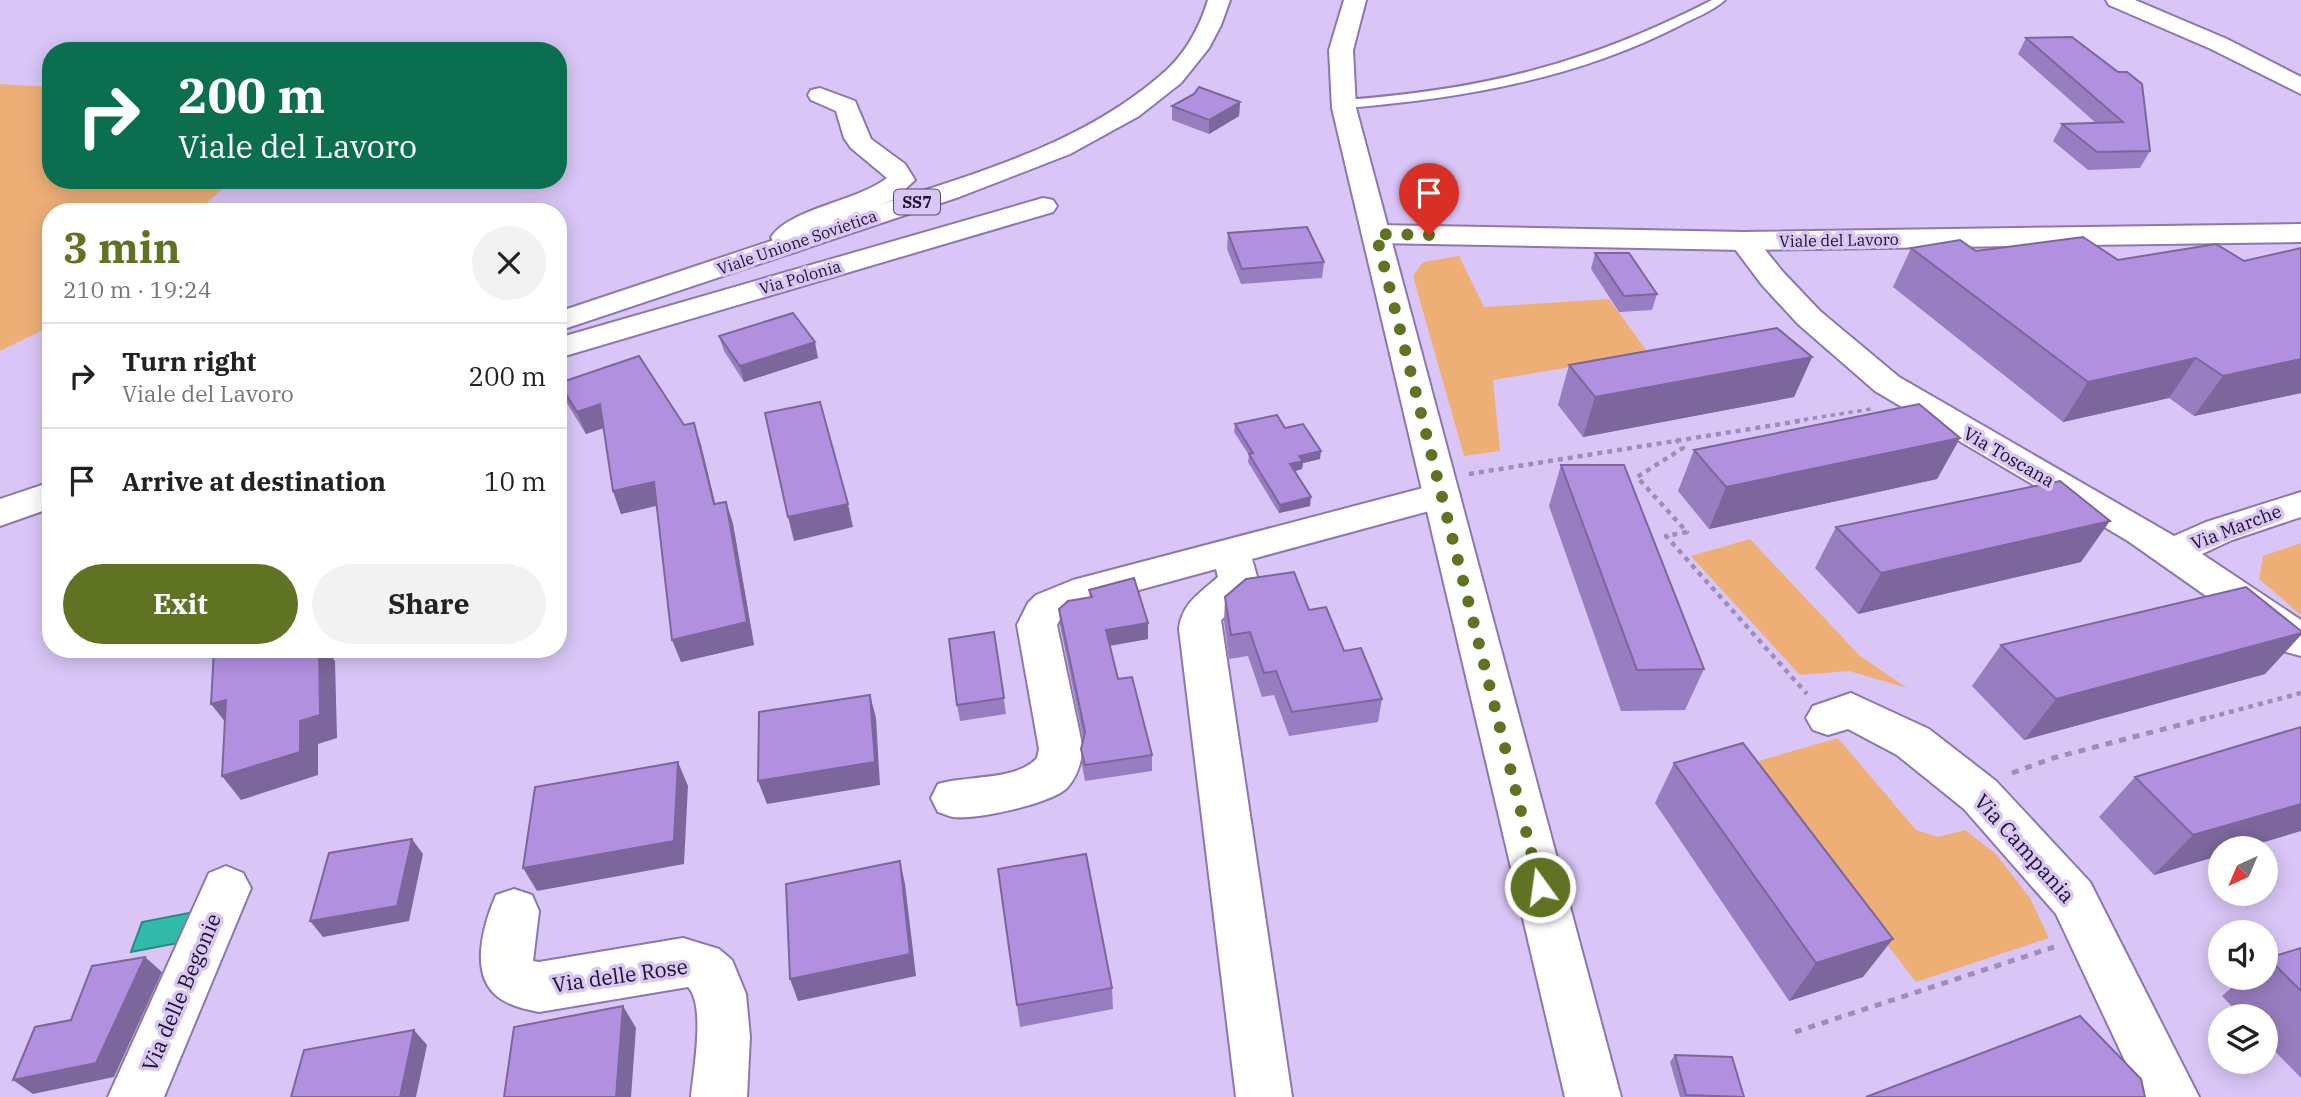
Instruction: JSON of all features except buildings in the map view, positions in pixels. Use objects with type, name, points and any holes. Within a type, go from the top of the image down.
[{"type":"street","name":"Viale Unione Sovietica","points":[[567,319],[1001,173],[1091,134],[1133,108],[1174,76],[1205,38],[1219,0]]},
{"type":"street","points":[[1355,0],[1341,50],[1344,104],[1593,1097]]},
{"type":"street","points":[[2117,0],[2219,44],[2301,87]]},
{"type":"street","points":[[788,245],[785,237],[791,230],[883,194],[901,180],[895,168],[873,155],[860,142],[846,106],[820,95]]},
{"type":"street","name":"Via Polonia","points":[[567,345],[1043,206]]},
{"type":"street","name":"Viale del Lavoro","points":[[1376,234],[1743,241],[2301,233]]},
{"type":"street","name":"Via Toscana","points":[[1743,241],[1769,274],[1876,376],[1913,402],[2173,552],[2301,641]]},
{"type":"street","points":[[954,798],[1037,785],[1052,776],[1058,768],[1061,749],[1037,632],[1042,610],[1073,594],[1231,552],[1440,487]]},
{"type":"street","points":[[0,513],[42,497]]},
{"type":"street","name":"Via Marche","points":[[2173,552],[2219,531],[2301,504]]},
{"type":"street","points":[[1231,552],[1238,580],[1229,591],[1207,606],[1201,614],[1200,629],[1264,1097]]},
{"type":"street","name":"Via Campania","points":[[1828,718],[1851,710],[1913,742],[1972,788],[2073,898],[2171,1097]]},
{"type":"street","name":"Via delle Begonie","points":[[136,1097],[226,888]]},
{"type":"street","name":"Via delle Rose","points":[[514,911],[506,960],[512,978],[520,983],[539,987],[683,962],[702,964],[711,971],[722,993],[719,1097]]},
{"type":"lane","points":[[1344,104],[1444,93],[1515,79],[1581,61],[1634,43],[1720,0]]},
{"type":"path","points":[[1440,487],[1676,439],[1913,402]]},
{"type":"path","points":[[1676,439],[1683,448],[1637,477],[1687,531],[1666,536],[1828,718]]},
{"type":"path","points":[[2019,770],[2053,758],[2301,693]]},
{"type":"path","points":[[1795,1032],[2091,934]]},
{"type":"shaded area","points":[[0,84],[42,86],[42,189],[223,189],[206,203],[42,203],[42,330],[0,351]]},
{"type":"shaded area","points":[[1459,256],[1484,307],[1609,299],[1649,354],[1493,380],[1500,451],[1464,456],[1413,276],[1423,262]]},
{"type":"shaded area","points":[[1750,539],[1860,656],[1907,688],[1849,671],[1800,675],[1691,556]]},
{"type":"shaded area","points":[[2301,543],[2301,615],[2259,579],[2263,556]]},
{"type":"shaded area","points":[[1838,738],[1916,830],[1938,837],[1965,830],[1996,854],[2030,898],[2049,938],[1916,982],[1748,764]]},
{"type":"shaded area","points":[[199,911],[189,941],[131,952],[142,922]]},
{"type":"route","points":[[1429,235],[1376,234],[1540,887]]}]
